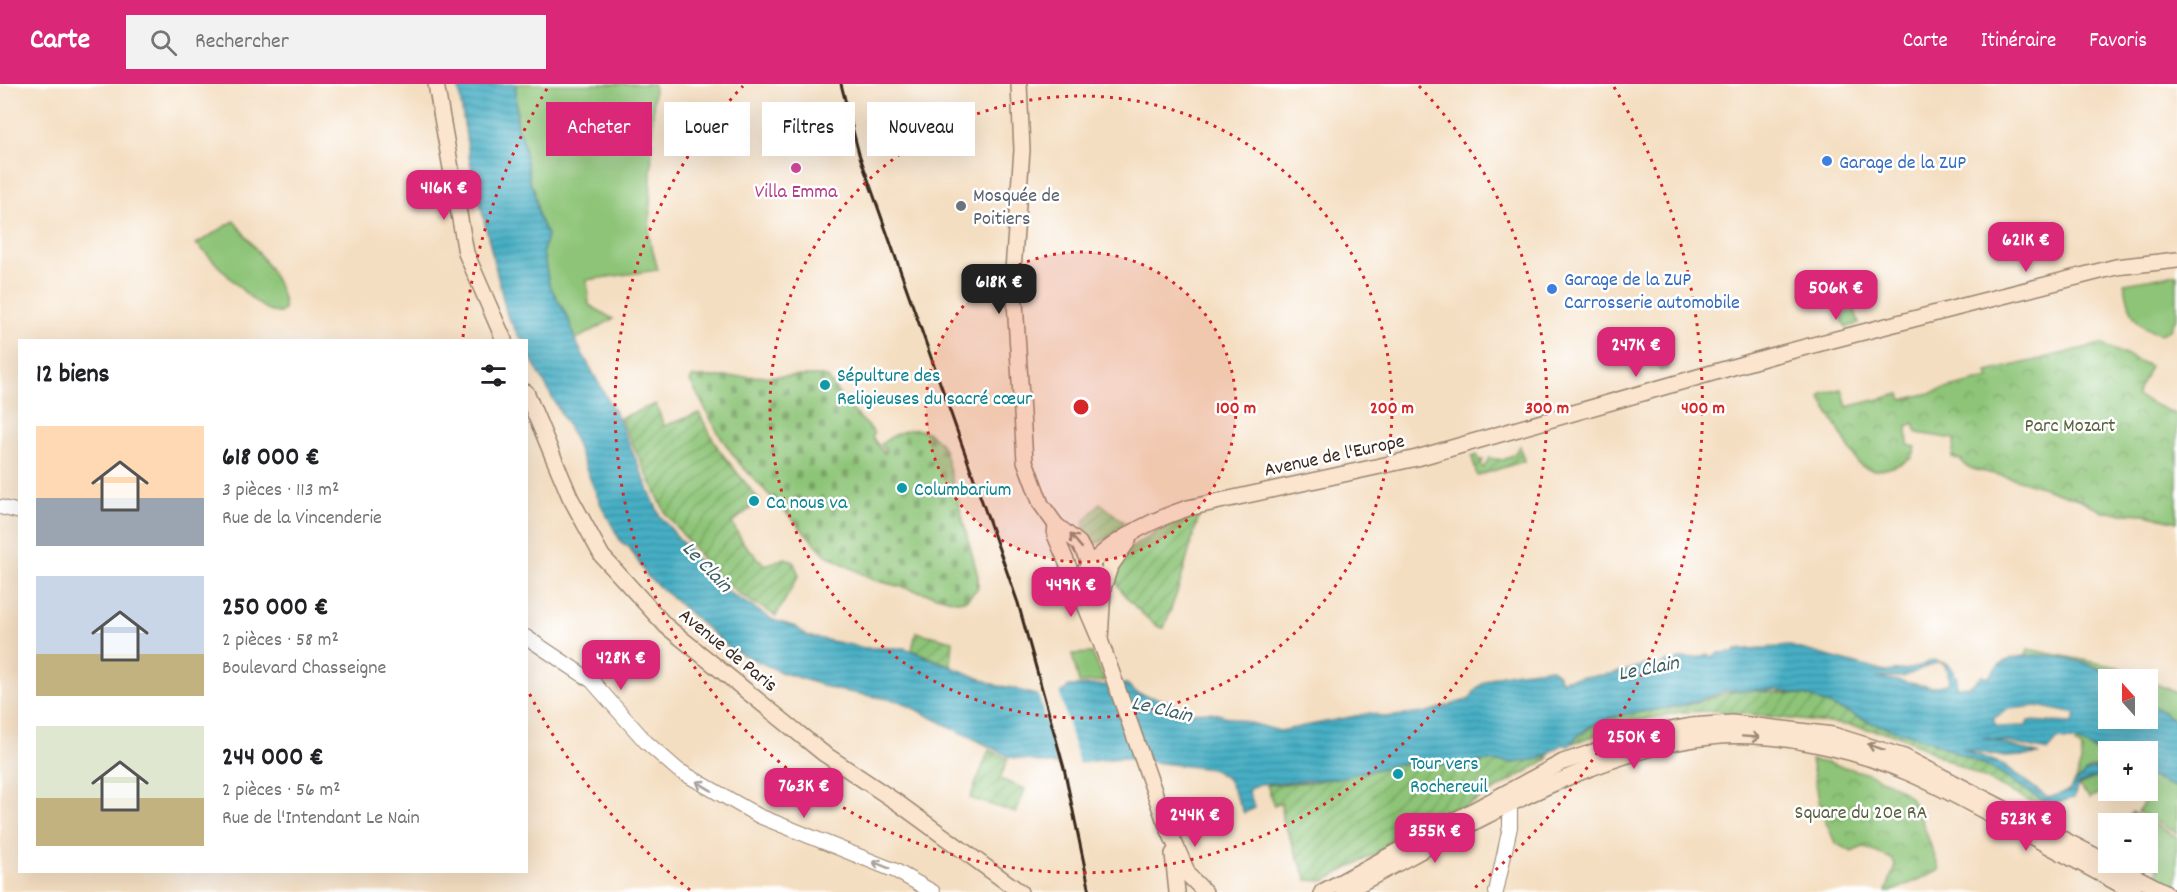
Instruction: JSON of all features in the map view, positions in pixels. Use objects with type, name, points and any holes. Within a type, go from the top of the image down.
[{"type":"main road","points":[[436,84],[466,253],[504,339]]},
{"type":"main road","points":[[1020,84],[1022,150],[1013,270],[1025,460],[1034,491],[1056,525],[1073,537],[1091,563],[1102,588],[1100,640]]},
{"type":"main road","name":"Avenue de l'Europe","points":[[1076,582],[1091,563],[1137,531],[1176,512],[1200,504],[1417,458],[1838,337],[2177,252]]},
{"type":"main road","name":"Avenue de l'Europe","points":[[2132,265],[2177,260]]},
{"type":"main road","name":"Avenue de Paris","points":[[528,397],[570,497],[602,556],[666,626],[823,753],[1020,892]]},
{"type":"main road","points":[[1056,525],[1055,535],[1076,582],[1085,610],[1100,640],[1164,819],[1189,876],[1205,892]]},
{"type":"main road","name":"Avenue de l'Europe","points":[[1102,588],[1110,567],[1137,531]]},
{"type":"main road","points":[[1344,892],[1505,801],[1515,788],[1563,762],[1631,739],[1711,724],[1751,724],[1833,735],[1865,743],[1930,768],[2165,892]]},
{"type":"main road","points":[[1322,892],[1505,801],[1643,750],[1711,737],[1752,737],[1815,746],[1870,759],[1918,777],[2134,892]]},
{"type":"main road","points":[[1164,819],[1176,866],[1177,892]]},
{"type":"main road","name":"Avenue de Paris","points":[[987,868],[1004,892]]},
{"type":"street","points":[[0,507],[18,512]]},
{"type":"street","points":[[528,638],[591,681],[646,742],[678,770],[759,816],[896,871],[933,892]]},
{"type":"street","points":[[1496,892],[1510,827],[1505,801]]},
{"type":"green space","points":[[516,84],[654,84],[652,145],[652,102],[546,102],[546,156],[652,156],[649,237],[658,270],[587,280],[589,305],[613,319],[575,340],[569,320],[549,284],[543,252],[547,235],[539,218],[534,189],[530,183],[522,135],[517,129]]},
{"type":"green space","points":[[234,221],[265,262],[279,286],[284,309],[280,313],[260,305],[249,296],[196,244]]},
{"type":"green space","points":[[2177,274],[2177,316],[2170,330],[2160,334],[2137,321],[2128,301],[2124,283]]},
{"type":"green space","points":[[1844,283],[1847,283],[1859,324],[1846,327],[1841,312]]},
{"type":"green space","points":[[1665,337],[1668,369],[1660,371],[1650,338]]},
{"type":"green space","name":"Parc Mozart","points":[[2101,344],[2150,366],[2136,396],[2177,415],[2177,522],[2145,514],[2103,512],[2081,500],[2016,479],[1968,468],[1961,460],[1952,457],[1955,439],[1917,433],[1914,423],[1907,426],[1908,445],[1916,447],[1912,458],[1884,469],[1864,467],[1858,463],[1820,398],[1823,394],[1842,389],[1847,407],[1900,394],[1902,400],[1989,378],[1987,372]]},
{"type":"green space","points":[[692,377],[827,377],[845,403],[871,429],[874,434],[872,437],[884,453],[886,451],[881,444],[898,434],[914,430],[930,434],[944,449],[978,576],[978,588],[966,600],[956,601],[874,580],[826,555],[739,463],[720,436],[690,381]]},
{"type":"green space","points":[[656,404],[664,426],[699,413],[719,450],[760,501],[732,523],[744,544],[765,565],[785,558],[793,561],[799,575],[776,616],[740,595],[708,566],[666,514],[620,418]]},
{"type":"green space","points":[[1520,446],[1524,461],[1477,476],[1472,457],[1477,455],[1479,460],[1483,460],[1481,465],[1484,468],[1489,458],[1504,460],[1514,454]]},
{"type":"green space","points":[[1100,503],[1127,525],[1100,542],[1089,542],[1083,523]]},
{"type":"green space","points":[[1200,512],[1179,587],[1164,628],[1159,627],[1141,612],[1122,591],[1116,579],[1118,567],[1124,556],[1148,536],[1176,521]]},
{"type":"green space","points":[[916,632],[953,641],[951,666],[912,650]]},
{"type":"green space","points":[[2028,649],[2124,669],[2102,669],[2064,657],[2026,657]]},
{"type":"green space","points":[[1092,653],[1105,681],[1079,683],[1072,654]]},
{"type":"green space","points":[[2158,685],[2177,693],[2177,722],[2158,709]]},
{"type":"green space","points":[[1743,690],[1805,695],[1875,724],[1928,740],[1991,768],[2050,805],[2058,803],[2059,816],[1898,735],[1846,725],[1719,711],[1681,712],[1606,727],[1605,732],[1570,744],[1583,733],[1609,719],[1685,705]]},
{"type":"green space","points":[[2078,741],[2098,751],[2098,767],[2092,768],[2075,782],[2082,749],[2075,744]]},
{"type":"green space","points":[[989,750],[1008,759],[1000,779],[1025,789],[1016,813],[970,798]]},
{"type":"green space","points":[[1549,755],[1548,759],[1483,797],[1324,881],[1307,880],[1282,818],[1281,803],[1274,806],[1267,785],[1314,782],[1409,762],[1440,765],[1488,761],[1513,763],[1540,759]]},
{"type":"green space","name":"Square du 20e RA","points":[[1811,760],[1868,774],[1897,787],[1908,796],[1919,813],[1940,870],[1891,892],[1886,892],[1895,865],[1892,859],[1863,847],[1852,852],[1835,843],[1821,810]]},
{"type":"green space","points":[[2098,777],[2098,794],[2090,798],[2078,785]]},
{"type":"green space","points":[[2158,780],[2177,788],[2177,833],[2158,823],[2158,813],[2138,812],[2144,801],[2158,801]]},
{"type":"green space","points":[[2158,826],[2177,837],[2177,892],[2153,880],[2159,869]]},
{"type":"water","name":"Le Clain","points":[[458,84],[516,84],[517,129],[522,135],[530,183],[534,189],[539,218],[547,235],[543,252],[549,284],[569,320],[575,340],[619,420],[660,516],[701,565],[717,578],[728,592],[773,620],[796,627],[807,636],[865,648],[905,648],[998,686],[1045,697],[1061,693],[1069,686],[1127,684],[1136,693],[1167,701],[1189,713],[1210,712],[1280,731],[1371,713],[1384,717],[1424,713],[1470,699],[1484,682],[1504,674],[1550,668],[1563,682],[1565,679],[1611,674],[1649,664],[1660,666],[1668,661],[1673,663],[1679,659],[1703,657],[1707,654],[1712,657],[1719,653],[1736,650],[1790,646],[1886,672],[1916,668],[1933,660],[1948,664],[1957,678],[1956,687],[1970,686],[1983,675],[1989,677],[1999,665],[2013,658],[2049,655],[2098,669],[2098,729],[2158,729],[2158,709],[2177,722],[2177,788],[2158,780],[2158,741],[2098,741],[2098,752],[2077,741],[2058,739],[2048,751],[1983,737],[2040,755],[2005,757],[1962,749],[2004,765],[2048,798],[2069,791],[2086,772],[2098,768],[2098,776],[2078,784],[2074,798],[2051,805],[1991,768],[1928,740],[1875,724],[1805,695],[1774,690],[1725,691],[1684,705],[1610,717],[1611,719],[1587,728],[1569,746],[1563,744],[1540,759],[1513,763],[1488,761],[1440,765],[1409,762],[1333,779],[1259,784],[1248,790],[1255,808],[1244,813],[1228,779],[1212,769],[1120,758],[1057,765],[1010,757],[899,701],[837,690],[781,672],[731,649],[647,576],[629,547],[621,542],[600,503],[572,434],[528,353],[528,339],[520,339],[507,315],[470,162]],"holes":[[[1938,662],[1945,665],[1950,680],[1947,684],[1932,687],[1875,677],[1903,677]],[[2037,706],[2076,714],[2073,723],[2028,721],[2026,726],[1998,727],[1994,723],[1994,718],[2008,709]]]},
{"type":"pier","points":[[1059,691],[1079,764],[1058,768],[1038,693],[1043,695]]},
{"type":"railway","points":[[841,84],[859,154],[1018,603],[1064,768],[1090,892]]},
{"type":"place","name":"Garage de la ZUP","points":[[1827,161]]},
{"type":"place","name":"Villa Emma","points":[[796,168]]},
{"type":"place","name":"Mosquée de Poitiers","points":[[961,206]]},
{"type":"place","name":"Garage de la ZUP Carrosserie automobile","points":[[1552,289]]},
{"type":"place","name":"Sépulture des Religieuses du sacré cœur","points":[[825,385]]},
{"type":"place","name":"Columbarium","points":[[902,488]]},
{"type":"place","name":"Ca nous va","points":[[754,501]]},
{"type":"place","name":"Tour vers Rochereuil","points":[[1398,774]]}]
